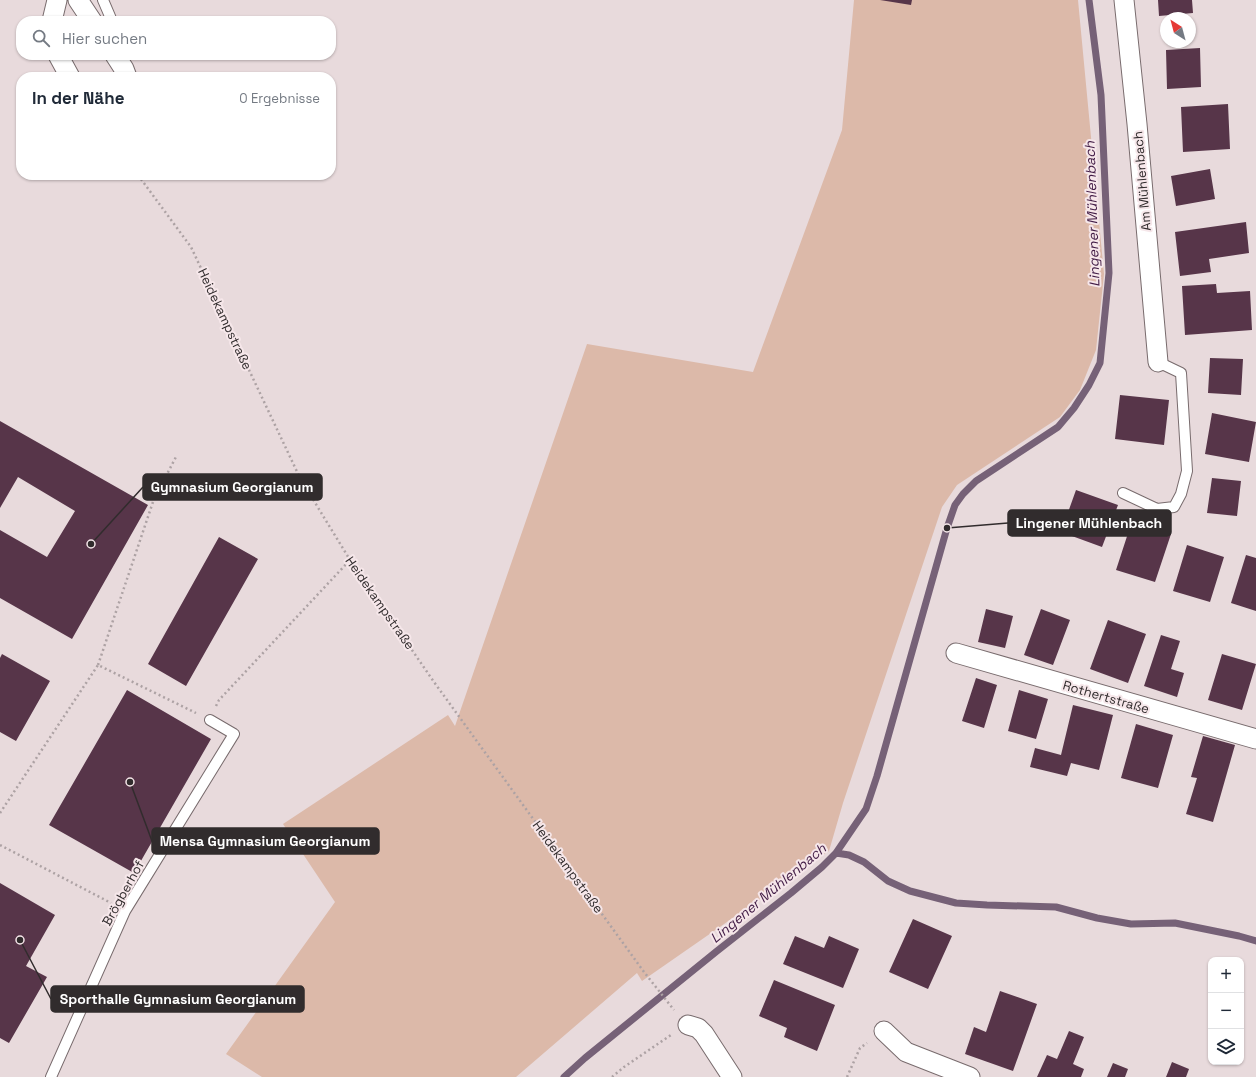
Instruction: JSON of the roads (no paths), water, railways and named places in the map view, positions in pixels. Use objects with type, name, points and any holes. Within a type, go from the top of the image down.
[{"type":"street","points":[[53,16],[56,0]]},
{"type":"street","points":[[78,0],[89,16]]},
{"type":"street","name":"Am Mühlenbach","points":[[1124,0],[1137,124],[1158,362]]},
{"type":"street","points":[[61,60],[67,72]]},
{"type":"street","name":"Rothertstraße","points":[[956,654],[1256,739]]},
{"type":"street","points":[[688,1025],[698,1028],[704,1034],[732,1077]]},
{"type":"street","points":[[884,1031],[906,1052],[970,1077]]},
{"type":"lane","points":[[103,0],[110,16]]},
{"type":"lane","points":[[1124,494],[1157,509],[1174,507],[1182,494],[1187,471],[1181,373],[1158,362]]},
{"type":"lane","name":"Brögberhof","points":[[50,1077],[125,911],[234,734],[210,720]]},
{"type":"waterway","name":"Lingener Mühlenbach","points":[[564,1077],[585,1058],[717,951],[791,893],[836,853],[866,809],[877,776],[947,528],[955,505],[963,494],[976,481],[1058,427],[1074,408],[1089,385],[1100,363],[1109,273],[1101,95],[1089,0]]},
{"type":"waterway","points":[[836,853],[849,855],[864,862],[888,881],[910,891],[956,903],[1056,907],[1097,918],[1131,924],[1175,923],[1256,941]]},
{"type":"place","name":"Lingener Mühlenbach","points":[[947,528]]},
{"type":"place","name":"Gymnasium Georgianum","points":[[91,544]]},
{"type":"place","name":"Mensa Gymnasium Georgianum","points":[[130,782]]},
{"type":"place","name":"Sporthalle Gymnasium Georgianum","points":[[20,940]]}]
